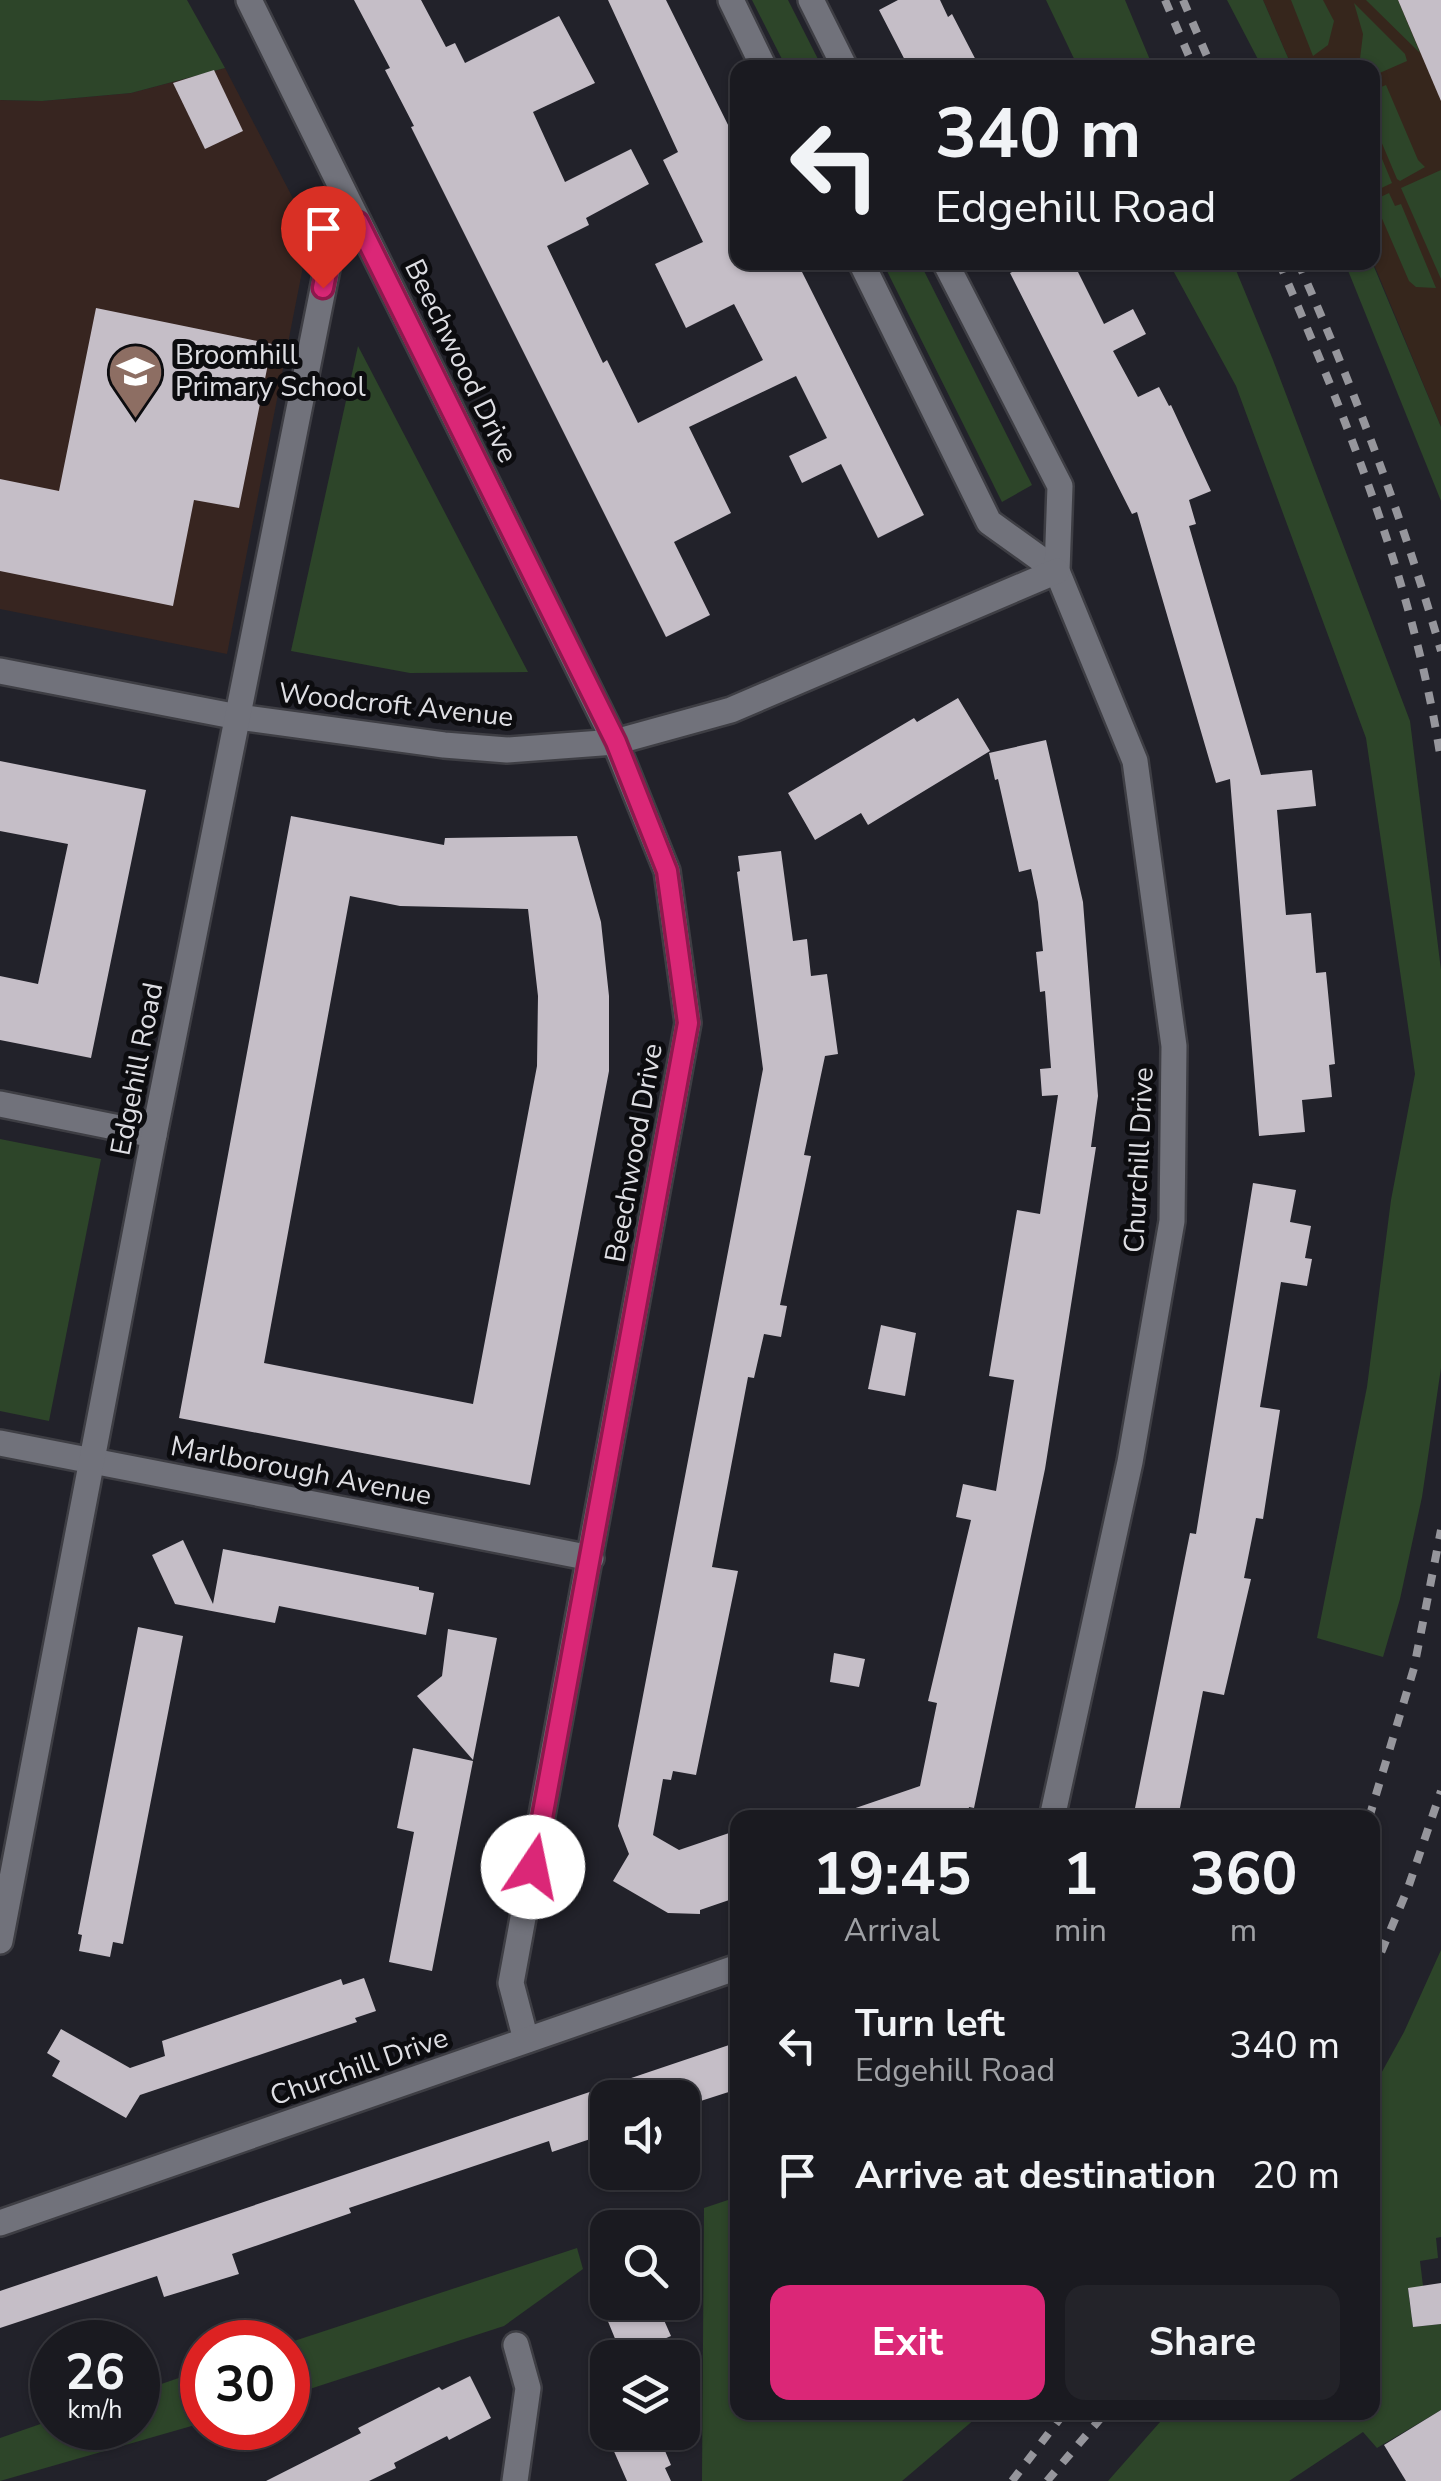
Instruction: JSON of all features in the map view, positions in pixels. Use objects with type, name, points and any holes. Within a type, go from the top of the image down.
[{"type":"street","name":"Beechwood Drive","points":[[250,0],[616,742],[667,871],[688,1023],[511,1983],[526,2040]]},
{"type":"street","points":[[731,0],[760,60]]},
{"type":"street","points":[[811,0],[842,60]]},
{"type":"street","name":"Edgehill Road","points":[[0,1940],[154,1134],[331,248],[358,222]]},
{"type":"street","points":[[864,270],[989,522],[1057,572]]},
{"type":"street","name":"Churchill Drive","points":[[949,270],[1060,486],[1057,572],[1135,762],[1174,1046],[1172,1221],[1130,1462],[1054,1810]]},
{"type":"street","name":"Woodcroft Avenue","points":[[0,671],[238,717],[444,745],[506,750],[616,742],[731,710],[1057,572]]},
{"type":"street","points":[[0,1104],[154,1134]]},
{"type":"street","name":"Marlborough Avenue","points":[[0,1444],[591,1558]]},
{"type":"street","name":"Churchill Drive","points":[[0,2223],[730,1970]]},
{"type":"street","points":[[515,2481],[528,2388],[516,2346]]},
{"type":"shaded area","points":[[1263,0],[1441,0],[1441,427],[1376,270],[1380,270],[1380,60],[1289,60]]},
{"type":"shaded area","name":"Broomhill Primary School","points":[[225,68],[310,231],[227,654],[0,609],[0,100],[42,101],[131,93]]},
{"type":"green space","points":[[0,0],[187,0],[225,68],[131,93],[42,101],[0,100]]},
{"type":"green space","points":[[752,0],[788,0],[818,60],[782,60]]},
{"type":"green space","points":[[1046,0],[1125,0],[1150,60],[1075,60]]},
{"type":"green space","points":[[1227,0],[1263,0],[1289,60],[1258,60]]},
{"type":"green space","points":[[1291,0],[1323,0],[1334,21],[1328,45],[1313,56]]},
{"type":"green space","points":[[1366,0],[1398,0],[1420,53]]},
{"type":"green space","points":[[1354,3],[1405,54],[1407,61],[1380,73],[1380,60],[1360,60],[1363,34]]},
{"type":"green space","points":[[1386,85],[1418,160],[1425,167],[1400,181],[1380,139],[1380,86]]},
{"type":"green space","points":[[1380,154],[1392,183],[1380,188]]},
{"type":"green space","points":[[1441,170],[1441,279],[1401,188]]},
{"type":"green space","points":[[1389,193],[1395,206],[1401,204],[1436,288],[1416,287],[1409,281],[1380,214],[1380,197]]},
{"type":"green space","points":[[886,270],[924,270],[1032,485],[1002,502]]},
{"type":"green space","points":[[1173,270],[1236,270],[1273,360],[1410,721],[1441,970],[1441,1368],[1422,1497],[1383,1657],[1317,1638],[1367,1387],[1391,1200],[1415,1074],[1366,738],[1236,386]]},
{"type":"green space","points":[[1348,270],[1375,270],[1441,427],[1441,501]]},
{"type":"green space","points":[[358,346],[528,672],[410,673],[291,651]]},
{"type":"green space","points":[[0,1139],[101,1159],[49,1421],[0,1411]]},
{"type":"green space","points":[[1441,1950],[1441,2237],[1436,2238],[1438,2258],[1420,2261],[1423,2286],[1408,2289],[1413,2327],[1441,2324],[1441,2410],[1377,2448],[1363,2432],[1289,2481],[1108,2481],[1162,2420],[1380,2420],[1380,2075]]},
{"type":"green space","points":[[730,2199],[730,2420],[974,2420],[902,2481],[702,2481],[704,2208]]},
{"type":"green space","points":[[577,2248],[583,2269],[504,2326],[310,2389],[310,2336]]},
{"type":"green space","points":[[180,2378],[180,2429],[160,2435],[160,2384]]},
{"type":"green space","points":[[30,2428],[30,2450],[108,2450],[0,2481],[0,2438]]},
{"type":"building","points":[[354,0],[421,0],[446,47],[455,43],[465,63],[559,16],[595,83],[533,112],[565,182],[631,149],[649,184],[586,218],[589,225],[547,246],[603,363],[607,360],[638,423],[763,360],[734,304],[686,328],[655,264],[703,242],[663,160],[678,152],[608,0],[666,0],[730,129],[730,270],[801,270],[924,515],[878,538],[841,464],[802,483],[789,456],[827,438],[796,376],[689,427],[731,513],[674,542],[710,615],[666,637],[411,127],[414,126],[385,70],[390,68]]},
{"type":"building","points":[[898,0],[940,0],[948,17],[952,14],[976,60],[905,60],[879,10]]},
{"type":"building","points":[[1398,0],[1441,0],[1441,101]]},
{"type":"building","points":[[214,70],[243,131],[205,149],[173,83]]},
{"type":"building","points":[[1077,270],[1104,324],[1133,309],[1146,334],[1113,351],[1138,397],[1159,387],[1211,491],[1189,500],[1196,524],[1189,526],[1261,775],[1312,770],[1316,806],[1277,810],[1286,915],[1311,913],[1316,973],[1326,972],[1335,1064],[1329,1065],[1332,1097],[1302,1100],[1305,1132],[1259,1136],[1230,779],[1216,783],[1137,512],[1132,514],[1010,273]]},
{"type":"building","name":"Broomhill Primary School","points":[[96,308],[272,344],[239,508],[194,500],[173,606],[0,571],[0,479],[59,491]]},
{"type":"building","points":[[958,698],[990,751],[868,825],[861,813],[815,840],[788,793],[914,718],[917,722]]},
{"type":"building","points":[[1046,740],[1083,902],[1098,1096],[1091,1147],[1096,1147],[1045,1469],[974,1808],[850,1810],[920,1786],[937,1703],[928,1701],[971,1520],[956,1517],[963,1484],[996,1491],[1014,1380],[989,1376],[1017,1210],[1040,1214],[1058,1095],[1042,1096],[1040,1069],[1051,1068],[1045,991],[1040,992],[1036,952],[1043,951],[1038,902],[1031,869],[1019,872],[989,753]]},
{"type":"building","points":[[0,761],[146,790],[91,1058],[0,1040],[0,976],[38,984],[68,844],[0,831]]},
{"type":"building","points":[[291,816],[444,845],[445,838],[577,836],[601,922],[609,996],[609,1071],[530,1485],[179,1418]],"holes":[[[350,896],[400,906],[528,909],[538,996],[537,1066],[473,1404],[264,1363]]]},
{"type":"building","points":[[781,851],[793,941],[807,939],[811,976],[827,974],[838,1054],[825,1056],[804,1155],[811,1156],[780,1305],[787,1306],[781,1337],[764,1334],[754,1378],[748,1377],[712,1567],[738,1571],[696,1775],[673,1771],[671,1780],[663,1779],[653,1835],[679,1850],[730,1833],[730,1900],[700,1910],[700,1914],[668,1913],[613,1881],[629,1854],[618,1826],[763,1069],[738,856]]},
{"type":"building","points":[[1253,1183],[1296,1190],[1290,1222],[1311,1226],[1305,1258],[1312,1259],[1307,1286],[1281,1282],[1260,1407],[1280,1410],[1263,1519],[1256,1518],[1244,1578],[1251,1579],[1224,1695],[1203,1691],[1180,1810],[1135,1810],[1190,1533],[1196,1534]]},
{"type":"building","points":[[881,1325],[916,1333],[905,1396],[868,1389]]},
{"type":"building","points":[[183,1540],[213,1604],[223,1549],[434,1593],[426,1635],[279,1606],[275,1623],[175,1604],[152,1555]]},
{"type":"building","points":[[138,1627],[183,1636],[123,1944],[113,1942],[110,1957],[79,1951],[82,1935],[78,1934]]},
{"type":"building","points":[[448,1629],[497,1638],[473,1760],[417,1696],[442,1676]]},
{"type":"building","points":[[834,1653],[865,1659],[859,1687],[830,1682]]},
{"type":"building","points":[[413,1748],[473,1761],[432,1971],[389,1962],[414,1832],[397,1828]]},
{"type":"building","points":[[364,1978],[376,2011],[355,2018],[357,2022],[140,2095],[126,2118],[52,2076],[60,2061],[47,2053],[61,2029],[130,2068],[165,2056],[162,2041],[341,1979],[343,1985]]},
{"type":"building","points":[[730,2045],[730,2092],[700,2101],[700,2080],[625,2080]]},
{"type":"building","points":[[590,2092],[590,2139],[552,2152],[549,2141],[349,2208],[351,2213],[232,2254],[239,2274],[164,2297],[157,2276],[0,2328],[0,2291]]},
{"type":"building","points":[[1441,2283],[1441,2324],[1413,2327],[1408,2288]]},
{"type":"building","points":[[607,2320],[664,2320],[671,2336],[662,2340],[616,2340]]},
{"type":"building","points":[[470,2376],[491,2418],[394,2463],[396,2468],[369,2481],[266,2481],[361,2433],[358,2428],[439,2387],[442,2390]]},
{"type":"building","points":[[1441,2410],[1441,2481],[1406,2481],[1384,2445]]},
{"type":"building","points":[[613,2450],[665,2450],[671,2465],[665,2468],[671,2481],[627,2481]]},
{"type":"railway","points":[[1165,0],[1191,60]]},
{"type":"railway","points":[[1183,0],[1209,60]]},
{"type":"railway","points":[[1282,270],[1376,506],[1414,631],[1441,760]]},
{"type":"railway","points":[[1301,270],[1376,455],[1441,651]]},
{"type":"railway","points":[[1371,1810],[1414,1668],[1441,1530]]},
{"type":"railway","points":[[1380,1955],[1441,1791]]},
{"type":"railway","points":[[1012,2481],[1059,2420]]},
{"type":"railway","points":[[1047,2481],[1099,2420]]},
{"type":"place","name":"Broomhill Primary School","points":[[136,420]]},
{"type":"route","points":[[323,288],[331,248],[358,222],[616,742],[667,871],[688,1023],[533,1867]]}]
